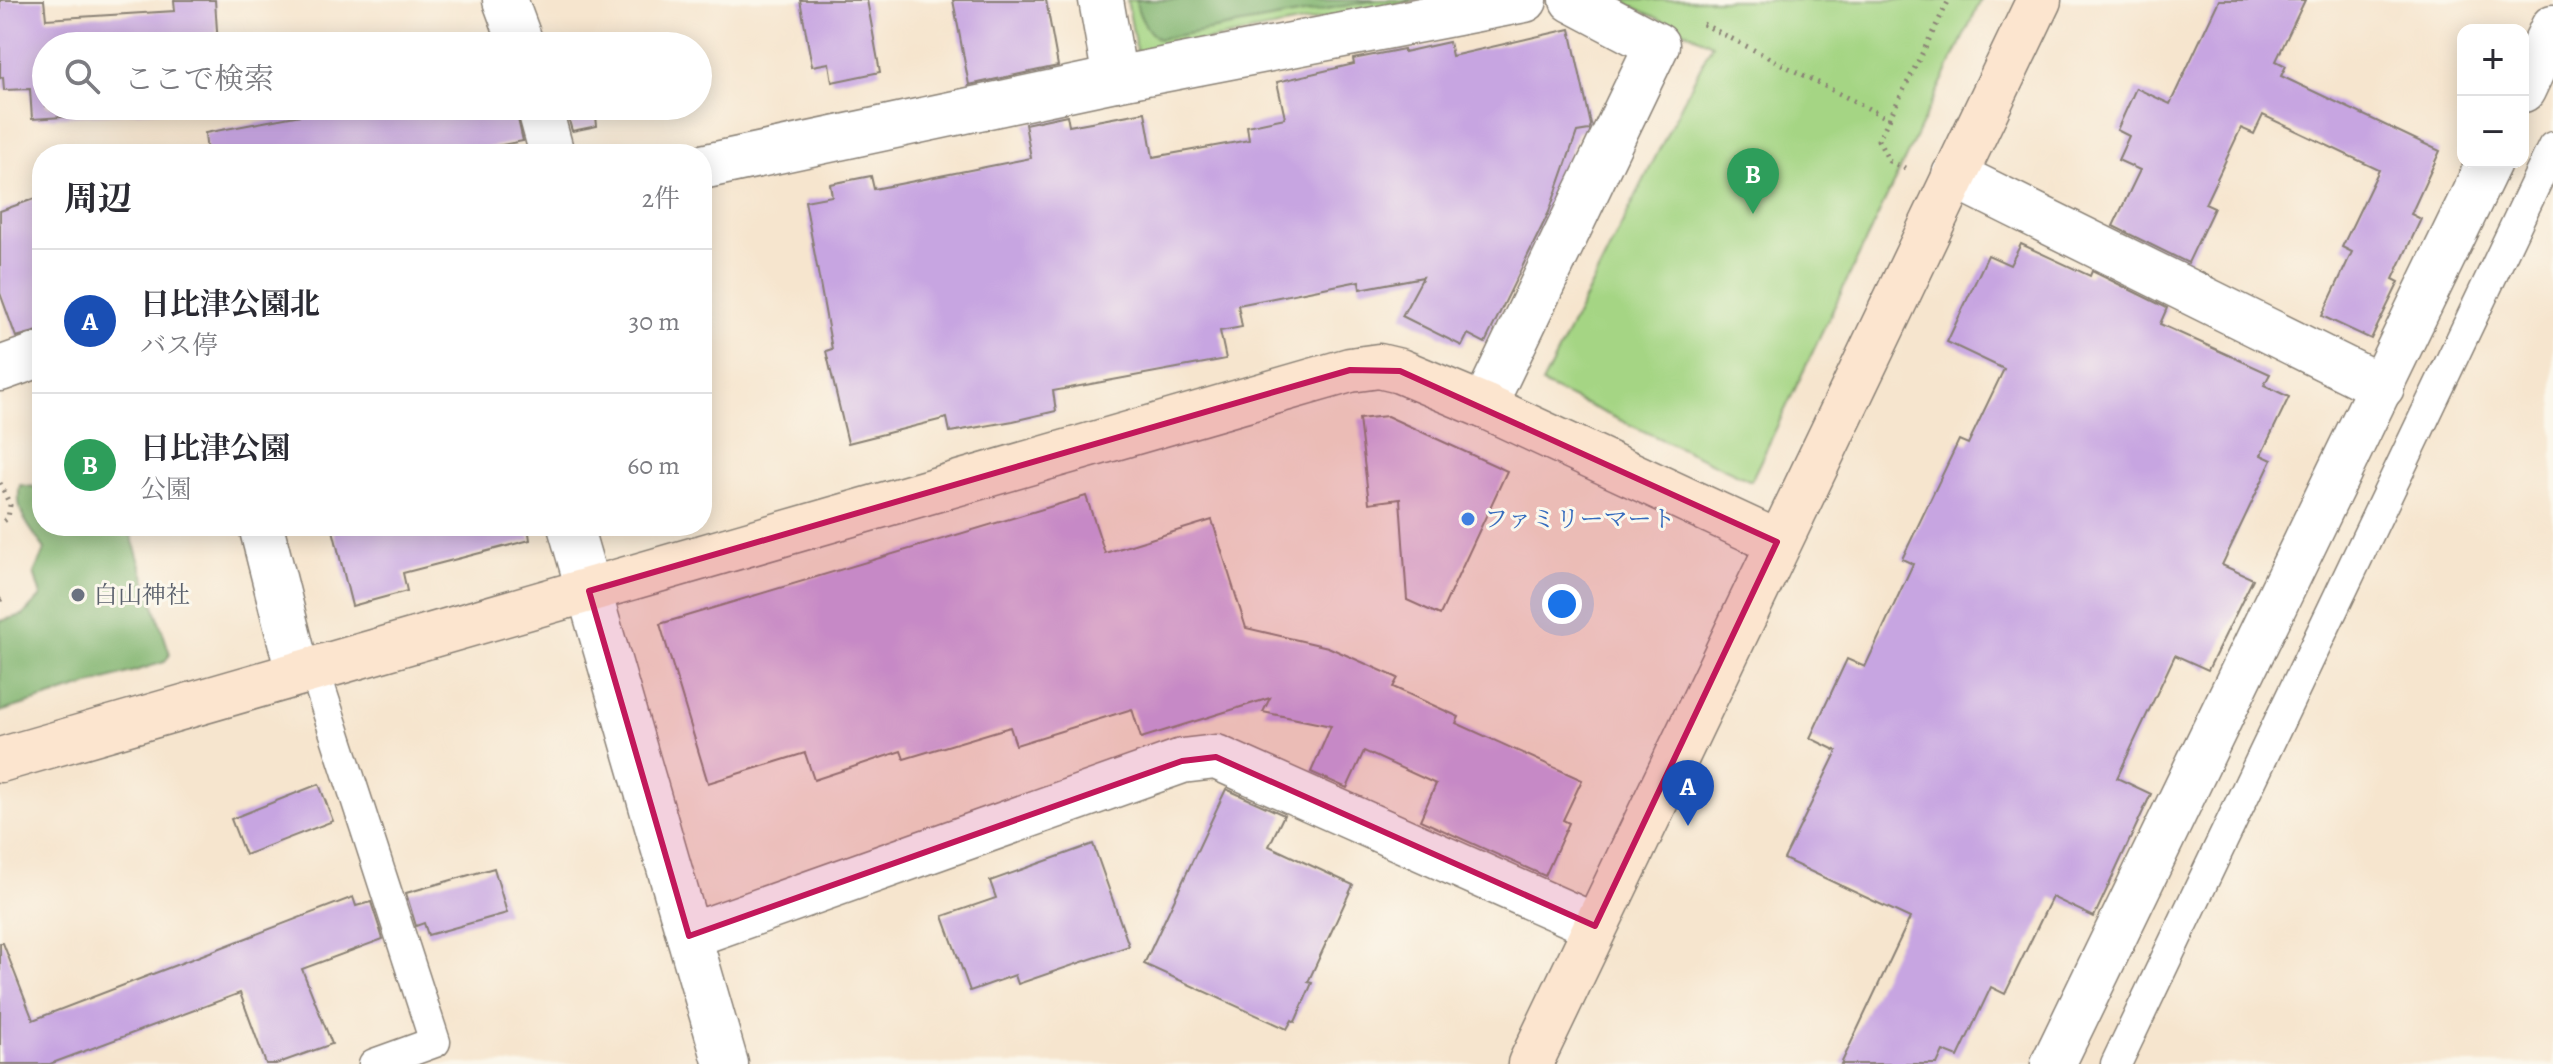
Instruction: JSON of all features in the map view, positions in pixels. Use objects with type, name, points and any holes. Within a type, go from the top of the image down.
[{"type":"street","points":[[505,0],[517,32]]},
{"type":"street","points":[[1101,0],[1115,79]]},
{"type":"street","points":[[712,165],[1115,79],[1525,0]]},
{"type":"street","points":[[1484,406],[1657,45],[1572,0]]},
{"type":"street","points":[[1530,1064],[1777,542],[2039,0]]},
{"type":"street","points":[[2529,77],[2553,27]]},
{"type":"street","points":[[543,120],[549,144]]},
{"type":"street","points":[[2053,1064],[2486,168]]},
{"type":"street","points":[[1954,175],[2382,387]]},
{"type":"street","points":[[0,369],[32,358]]},
{"type":"street","points":[[0,760],[1350,370],[1379,366],[1400,371],[1484,406],[1777,542]]},
{"type":"street","points":[[264,536],[306,671]]},
{"type":"street","points":[[573,536],[726,1064]]},
{"type":"street","points":[[689,936],[1182,761],[1216,757],[1595,926]]},
{"type":"lane","points":[[2116,1064],[2553,147]]},
{"type":"lane","points":[[306,671],[435,1042],[374,1064]]},
{"type":"path","points":[[1911,171],[1889,161],[1878,140],[1949,0]]},
{"type":"path","points":[[1697,21],[1889,119]]},
{"type":"path","points":[[0,483],[10,505],[8,518],[0,524]]},
{"type":"highlighted area","points":[[1350,370],[1400,371],[1777,542],[1595,926],[1216,757],[1182,761],[689,936],[589,591]]},
{"type":"green space","points":[[1127,0],[1418,0],[1137,54]]},
{"type":"green space","points":[[1136,0],[1377,0],[1159,39],[1143,22]]},
{"type":"green space","points":[[1619,0],[1981,0],[1751,481],[1542,384],[1712,44]]},
{"type":"green space","name":"白山神社","points":[[20,485],[32,487],[32,531],[21,512]]},
{"type":"green space","name":"白山神社","points":[[36,536],[131,536],[170,654],[165,662],[0,712],[0,621],[23,615],[41,596],[34,573],[45,549]]},
{"type":"building","points":[[0,0],[44,0],[46,19],[175,11],[174,0],[215,0],[217,32],[32,32],[32,119],[30,89],[4,90],[3,77],[0,78]]},
{"type":"building","points":[[800,0],[867,0],[880,72],[832,82],[829,63],[812,66]]},
{"type":"building","points":[[953,0],[1046,0],[1058,66],[969,85]]},
{"type":"building","points":[[2219,0],[2305,0],[2276,61],[2286,66],[2281,76],[2440,151],[2411,214],[2421,219],[2393,279],[2399,282],[2371,339],[2322,316],[2352,252],[2342,247],[2379,170],[2263,115],[2254,134],[2241,128],[2205,204],[2214,208],[2188,263],[2113,226],[2140,170],[2118,160],[2129,136],[2117,130],[2136,88],[2170,104]]},
{"type":"building","points":[[1570,29],[1591,125],[1589,130],[1577,132],[1549,212],[1485,343],[1468,334],[1462,346],[1402,316],[1423,277],[1360,289],[1359,281],[1238,305],[1242,327],[1220,331],[1226,359],[1053,391],[1056,411],[1013,421],[950,432],[947,418],[848,443],[826,351],[832,349],[805,201],[832,196],[830,184],[871,176],[874,189],[1031,158],[1025,124],[1067,115],[1069,126],[1145,112],[1153,157],[1249,140],[1247,126],[1285,118],[1277,82],[1354,64],[1353,59],[1404,49],[1404,52],[1449,42],[1452,56]]},
{"type":"building","points":[[274,120],[518,120],[523,141],[507,144],[206,144],[205,133]]},
{"type":"building","points":[[569,120],[596,120],[597,126],[572,131]]},
{"type":"building","points":[[32,200],[32,333],[16,337],[0,293],[0,211]]},
{"type":"building","points":[[2021,244],[2090,276],[2092,271],[2167,308],[2160,324],[2270,374],[2264,385],[2289,397],[2261,455],[2272,460],[2222,565],[2253,579],[2208,670],[2175,655],[2117,778],[2151,794],[2094,917],[2052,897],[2005,994],[1991,987],[1958,1057],[1943,1051],[1937,1064],[1841,1064],[1910,918],[1784,859],[1837,751],[1810,738],[1847,659],[1865,667],[1913,564],[1902,559],[1959,440],[1968,444],[2004,369],[1947,342],[1988,255],[2010,265]]},
{"type":"building","points":[[1387,416],[1507,471],[1440,615],[1407,600],[1400,499],[1369,503],[1359,419]]},
{"type":"building","points":[[1086,496],[1105,553],[1212,520],[1246,628],[1328,647],[1398,678],[1393,687],[1459,717],[1456,723],[1582,780],[1563,820],[1569,823],[1545,876],[1420,820],[1436,784],[1364,751],[1347,788],[1311,772],[1331,726],[1263,712],[1270,698],[1141,738],[1132,709],[1016,745],[1010,727],[904,759],[901,751],[814,780],[805,753],[708,783],[660,624]]},
{"type":"building","points":[[334,536],[529,536],[530,540],[403,573],[407,591],[352,606]]},
{"type":"building","points":[[319,784],[333,821],[245,855],[231,819]]},
{"type":"building","points":[[1226,789],[1284,815],[1269,846],[1353,885],[1308,982],[1312,983],[1295,1022],[1292,1020],[1287,1029],[1144,964]]},
{"type":"building","points":[[1093,844],[1129,946],[1018,984],[1015,975],[970,991],[943,916],[996,898],[990,881]]},
{"type":"building","points":[[494,868],[507,913],[428,935],[424,923],[416,926],[406,893]]},
{"type":"building","points":[[353,897],[356,906],[371,902],[383,939],[302,969],[332,1044],[276,1064],[266,1064],[240,993],[50,1064],[0,1064],[0,943],[3,943],[33,1020]]},
{"type":"place","name":"日比津公園","points":[[1753,214]]},
{"type":"place","name":"ファミリーマート","points":[[1468,519]]},
{"type":"place","name":"白山神社","points":[[78,595]]},
{"type":"place","name":"日比津公園北","points":[[1688,826]]}]
